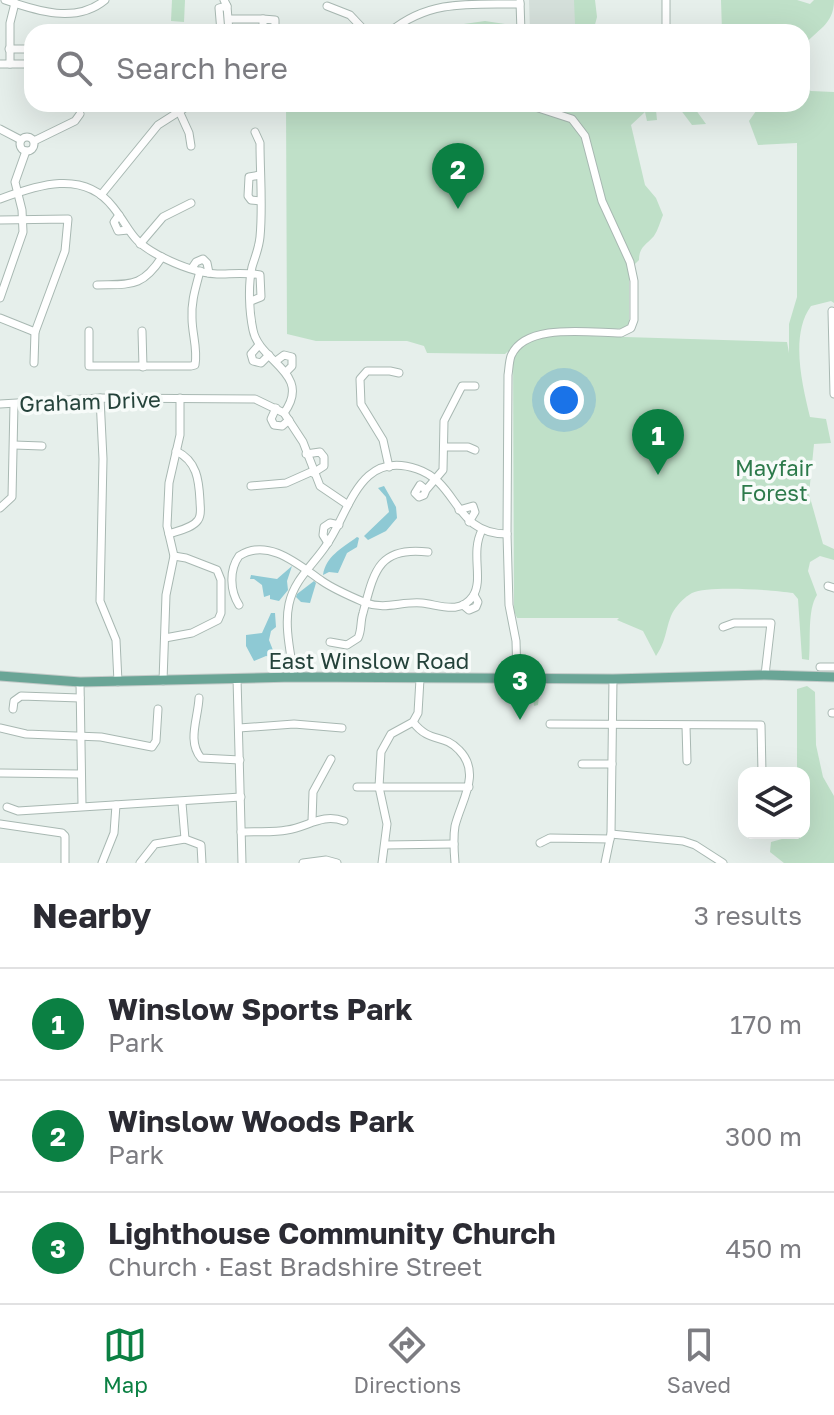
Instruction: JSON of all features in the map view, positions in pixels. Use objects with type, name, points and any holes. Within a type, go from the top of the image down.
[{"type":"main road","name":"East Winslow Road","points":[[0,676],[80,682],[294,677],[834,677]]},
{"type":"street","points":[[5,0],[46,12],[73,13],[84,12],[105,0]]},
{"type":"street","points":[[666,0],[666,24]]},
{"type":"street","points":[[398,24],[419,4],[520,2],[521,24]]},
{"type":"street","points":[[10,64],[5,35],[15,3]]},
{"type":"street","points":[[220,24],[219,8],[225,3],[229,24]]},
{"type":"street","points":[[327,6],[350,15],[358,24]]},
{"type":"street","points":[[229,19],[275,20],[275,24]]},
{"type":"street","points":[[263,19],[263,24]]},
{"type":"street","points":[[9,49],[24,49]]},
{"type":"street","points":[[0,64],[24,64]]},
{"type":"street","points":[[101,195],[158,125],[178,112]]},
{"type":"street","points":[[179,112],[191,138],[191,146]]},
{"type":"street","points":[[517,678],[516,641],[509,605],[507,534],[508,375],[511,355],[526,339],[545,332],[621,333],[631,328],[634,320],[634,281],[630,262],[602,201],[585,136],[572,119],[545,112]]},
{"type":"street","points":[[34,141],[75,121],[80,114]]},
{"type":"street","points":[[0,129],[21,140],[29,137],[34,141]]},
{"type":"street","points":[[255,132],[260,143],[260,175],[249,177],[248,196],[251,200],[260,201],[260,240],[251,273],[253,330],[259,345],[286,372],[292,401],[287,416],[282,426],[274,425],[271,419],[276,408],[287,416],[303,442],[313,472],[325,490],[348,505]]},
{"type":"street","points":[[21,140],[21,147],[26,151]]},
{"type":"street","points":[[0,298],[19,247],[23,219],[15,182],[26,151],[33,148],[34,141]]},
{"type":"street","points":[[0,199],[41,184],[84,186],[101,195],[140,244],[162,257],[200,271],[251,273]]},
{"type":"street","points":[[140,244],[163,217],[191,203]]},
{"type":"street","points":[[0,220],[68,219],[65,251],[35,332],[34,363]]},
{"type":"street","points":[[97,285],[134,284],[150,275],[162,257]]},
{"type":"street","points":[[89,331],[89,366],[195,365],[192,314],[200,271]]},
{"type":"street","points":[[832,311],[834,394]]},
{"type":"street","points":[[0,318],[35,332]]},
{"type":"street","points":[[142,331],[143,367]]},
{"type":"street","points":[[259,345],[251,354],[253,361],[261,363],[269,355]]},
{"type":"street","points":[[276,361],[286,354],[292,357],[292,366],[286,372]]},
{"type":"street","points":[[389,467],[385,443],[361,404],[360,375],[367,371],[399,373]]},
{"type":"street","points":[[426,490],[443,470],[444,421],[449,409],[462,386],[475,386]]},
{"type":"street","points":[[100,398],[103,459],[100,601],[103,615],[116,640],[118,682]]},
{"type":"street","name":"Graham Drive","points":[[0,404],[100,398],[248,398],[276,408]]},
{"type":"street","points":[[163,681],[166,595],[174,556],[169,534],[169,475],[180,435],[180,398]]},
{"type":"street","points":[[0,508],[12,497],[14,404]]},
{"type":"street","points":[[14,445],[42,446]]},
{"type":"street","points":[[444,447],[475,450]]},
{"type":"street","points":[[169,534],[193,525],[200,515],[195,469],[187,458],[176,451]]},
{"type":"street","points":[[251,486],[286,483],[323,468],[325,460],[320,452],[306,454]]},
{"type":"street","points":[[294,677],[289,606],[296,586],[328,543],[323,535],[324,527],[330,523],[339,525],[353,492],[375,471],[389,467],[417,469],[436,480],[469,522],[482,530],[507,534]]},
{"type":"street","points":[[459,510],[473,506],[475,512],[469,522]]},
{"type":"street","points":[[239,605],[233,592],[233,568],[242,554],[255,550],[294,559],[326,584],[367,603],[385,607],[416,603],[449,608],[463,605],[474,595],[477,584],[475,546],[482,530]]},
{"type":"street","points":[[330,642],[347,645],[356,641],[361,633],[361,619],[377,570],[386,558],[401,552],[428,552]]},
{"type":"street","points":[[165,638],[192,633],[216,622],[221,613],[221,580],[217,570],[174,556]]},
{"type":"street","points":[[723,627],[734,623],[771,623],[765,675]]},
{"type":"street","points":[[820,667],[834,667]]},
{"type":"street","points":[[237,678],[242,863]]},
{"type":"street","points":[[382,863],[386,811],[379,787],[379,764],[391,734],[413,722],[418,713],[420,679]]},
{"type":"street","points":[[605,863],[610,836],[613,679]]},
{"type":"street","points":[[80,682],[82,805]]},
{"type":"street","points":[[13,709],[16,698],[21,696],[80,698]]},
{"type":"street","points":[[199,698],[193,749],[201,758],[240,760]]},
{"type":"street","points":[[0,728],[26,734],[79,734],[152,747],[156,741],[158,709]]},
{"type":"street","points":[[413,722],[423,735],[449,741],[460,751],[468,766],[469,787],[456,823],[455,863]]},
{"type":"street","points":[[239,728],[294,724],[342,728]]},
{"type":"street","points":[[550,724],[761,725],[762,767]]},
{"type":"street","points":[[686,726],[687,761]]},
{"type":"street","points":[[312,821],[313,792],[331,759]]},
{"type":"street","points":[[582,764],[612,764]]},
{"type":"street","points":[[0,773],[80,774]]},
{"type":"street","points":[[357,787],[469,787]]},
{"type":"street","points":[[7,807],[18,811],[241,797]]},
{"type":"street","points":[[182,803],[185,839]]},
{"type":"street","points":[[102,863],[114,833],[116,805]]},
{"type":"street","points":[[241,832],[288,830],[312,821],[334,818],[344,821]]},
{"type":"street","points":[[0,824],[62,833],[65,836],[65,863]]},
{"type":"street","points":[[540,843],[550,838],[610,836],[683,841],[723,863]]},
{"type":"street","points":[[140,863],[155,844],[185,839],[201,845],[202,863]]},
{"type":"street","points":[[385,845],[454,844]]},
{"type":"street","points":[[303,863],[326,860],[337,863]]},
{"type":"shaded area","points":[[529,0],[589,0],[590,24],[530,24]]},
{"type":"green space","points":[[172,0],[185,0],[184,22],[171,21]]},
{"type":"green space","points":[[574,0],[595,0],[595,24],[575,24]]},
{"type":"green space","points":[[721,0],[797,0],[810,4],[814,0],[834,0],[828,22],[810,39],[810,24],[722,24]]},
{"type":"green space","points":[[485,21],[505,24],[464,24]]},
{"type":"green space","name":"Mayfair Forest","points":[[810,90],[834,92],[834,303],[811,306],[799,345],[801,375],[810,417],[826,419],[831,443],[814,444],[809,494],[823,544],[834,549],[834,560],[820,556],[810,562],[808,571],[817,595],[811,617],[809,660],[802,659],[798,599],[793,593],[726,589],[692,593],[674,610],[656,656],[643,631],[617,620],[619,618],[517,618],[514,611],[513,347],[505,354],[427,353],[424,346],[407,341],[316,341],[287,334],[286,112],[645,112],[631,125],[645,185],[656,198],[663,215],[655,234],[642,249],[635,264],[629,254],[629,328],[527,334],[787,342],[789,353],[789,324],[797,297],[797,143],[758,145],[749,121],[755,112],[810,112]]},
{"type":"green space","points":[[645,112],[656,112],[657,120],[647,121]]},
{"type":"green space","points":[[682,112],[697,112],[706,124],[692,125]]},
{"type":"green space","points":[[536,681],[540,687],[538,705],[534,706],[533,697],[511,697],[511,683]]},
{"type":"green space","points":[[807,686],[815,692],[816,745],[823,777],[834,796],[834,863],[784,863],[770,852],[771,842],[810,839],[810,767],[797,767],[797,689]]},
{"type":"water","points":[[384,486],[396,507],[397,518],[386,531],[368,540],[364,536],[389,512],[386,497],[378,488]]},
{"type":"water","points":[[357,537],[357,547],[347,553],[338,573],[323,575],[331,558]]},
{"type":"water","points":[[292,566],[287,581],[288,590],[279,601],[270,599],[270,595],[264,597],[262,585],[250,579],[251,575],[277,579]]},
{"type":"water","points":[[314,581],[310,603],[301,602],[297,594]]},
{"type":"water","points":[[271,613],[275,613],[276,627],[271,631],[269,640],[276,658],[266,656],[254,661],[246,646],[246,635],[262,633]]},
{"type":"place","name":"Winslow Woods Park","points":[[458,209]]},
{"type":"place","name":"Winslow Sports Park","points":[[658,475]]},
{"type":"place","name":"Lighthouse Community Church","points":[[520,720]]}]
